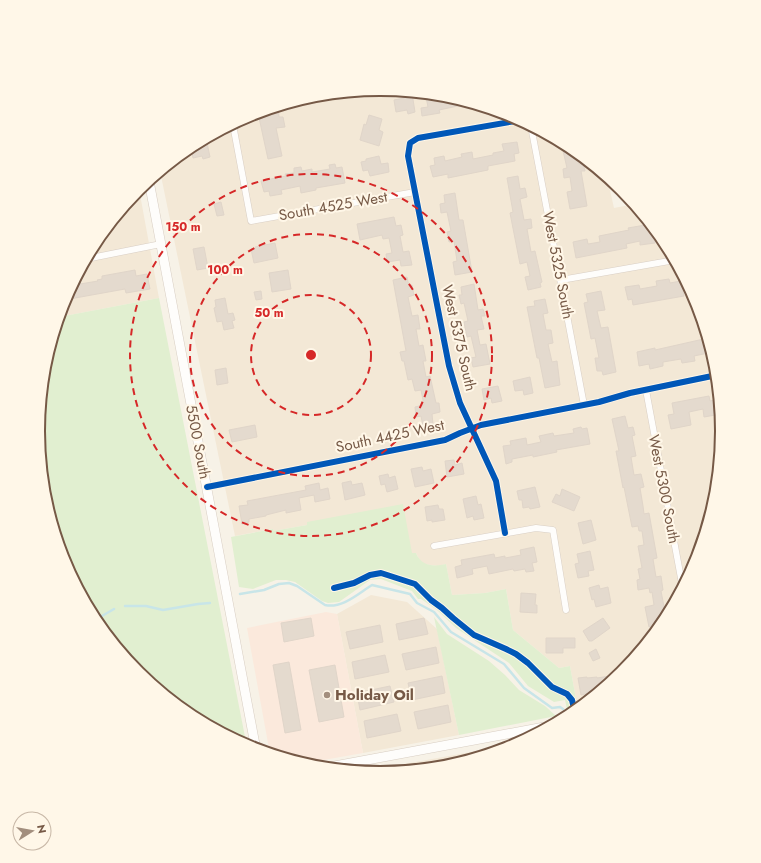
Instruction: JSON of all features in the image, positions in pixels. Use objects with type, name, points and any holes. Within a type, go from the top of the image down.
[{"type":"main road","name":"5500 South","points":[[150,187],[255,742]]},
{"type":"main road","points":[[343,765],[530,731]]},
{"type":"street","name":"West 5375 South","points":[[505,533],[496,481],[460,403],[449,366],[408,156],[410,143],[418,138],[509,122]]},
{"type":"street","name":"South 4525 West","points":[[234,130],[251,221],[415,192]]},
{"type":"street","name":"West 5325 South","points":[[532,133],[584,405]]},
{"type":"street","points":[[94,257],[161,244]]},
{"type":"street","points":[[561,280],[669,261]]},
{"type":"street","name":"South 4425 West","points":[[207,487],[445,440],[481,425],[584,405],[711,376]]},
{"type":"street","name":"West 5300 South","points":[[646,390],[681,579]]},
{"type":"street","points":[[434,546],[536,528],[553,530],[566,610]]},
{"type":"shaded area","points":[[380,96],[446,102],[467,107],[509,122],[548,141],[585,165],[609,185],[614,208],[629,205],[633,210],[647,227],[671,264],[690,303],[705,345],[710,366],[715,410],[716,432],[713,475],[705,518],[681,580],[671,599],[647,636],[618,669],[602,684],[577,703],[570,666],[559,668],[513,630],[506,589],[485,593],[452,595],[446,564],[438,566],[424,564],[416,553],[307,522],[307,525],[273,531],[272,529],[235,536],[161,177],[194,153],[232,131],[294,107],[332,100]]},
{"type":"shaded area","points":[[140,197],[159,298],[66,316],[90,264],[114,227]]},
{"type":"shaded area","points":[[371,595],[407,602],[437,629],[459,735],[363,753],[337,614]]},
{"type":"shaded area","points":[[326,612],[337,614],[363,753],[317,761],[294,756],[269,747],[247,628]]},
{"type":"shaded area","points":[[488,749],[446,761],[390,767]]},
{"type":"green space","points":[[159,298],[245,738],[213,722],[176,698],[143,669],[114,636],[102,618],[90,599],[71,560],[56,518],[51,497],[45,432],[51,366],[56,345],[66,316]]},
{"type":"green space","points":[[403,504],[412,553],[416,553],[421,561],[428,564],[446,564],[452,595],[485,593],[506,589],[513,630],[559,668],[570,666],[577,703],[567,710],[565,700],[554,702],[528,686],[509,663],[456,628],[437,610],[421,599],[418,599],[412,591],[381,579],[370,580],[339,602],[328,603],[322,601],[295,582],[286,580],[276,580],[253,589],[239,587],[231,537],[273,529],[273,531],[307,525],[307,522]]},
{"type":"green space","points":[[434,617],[447,634],[489,661],[519,690],[545,706],[556,716],[459,735]]},
{"type":"building","points":[[413,98],[415,112],[408,114],[407,110],[396,112],[394,100]]},
{"type":"building","points":[[426,99],[460,105],[439,110],[440,113],[422,116],[421,108],[428,107]]},
{"type":"building","points":[[278,112],[279,117],[283,117],[285,127],[276,128],[282,156],[268,159],[259,119]]},
{"type":"building","points":[[369,115],[382,119],[379,130],[383,132],[379,146],[360,140],[364,124],[366,125]]},
{"type":"building","points":[[517,142],[519,153],[514,154],[515,161],[488,166],[488,170],[448,178],[448,174],[433,177],[430,166],[435,165],[434,158],[444,156],[445,161],[462,157],[461,154],[472,152],[473,159],[504,151],[502,144]]},
{"type":"building","points":[[207,145],[210,157],[203,159],[202,156],[193,158],[192,154]]},
{"type":"building","points":[[563,150],[578,161],[579,164],[583,164],[585,171],[581,171],[587,206],[570,209],[567,192],[572,191],[570,177],[564,178],[563,169],[567,168]]},
{"type":"building","points":[[379,156],[381,164],[388,163],[389,172],[370,176],[368,170],[363,171],[361,162],[366,161],[366,159]]},
{"type":"building","points":[[335,164],[336,168],[342,167],[345,183],[316,188],[316,190],[301,193],[300,186],[281,190],[282,194],[270,196],[269,191],[264,192],[261,181],[294,173],[294,168],[301,167],[302,171],[312,169],[312,172],[330,169],[329,165]]},
{"type":"building","points":[[518,176],[520,189],[525,188],[527,197],[520,199],[524,220],[531,219],[532,228],[527,229],[531,252],[535,251],[542,282],[540,283],[541,287],[528,290],[525,277],[530,276],[527,262],[520,264],[510,213],[513,212],[507,178]]},
{"type":"building","points":[[455,193],[459,220],[463,220],[472,272],[455,275],[453,262],[457,261],[454,241],[449,242],[447,232],[451,231],[447,212],[441,213],[440,204],[445,203],[444,195]]},
{"type":"building","points":[[221,202],[224,215],[217,216],[214,204]]},
{"type":"building","points":[[394,217],[396,226],[401,225],[403,235],[400,236],[403,252],[409,251],[412,265],[401,266],[400,260],[387,262],[386,254],[392,253],[389,238],[383,239],[382,235],[360,240],[357,224]]},
{"type":"building","points":[[645,225],[655,239],[655,243],[640,245],[640,241],[626,244],[627,248],[576,258],[573,242],[587,239],[588,244],[600,242],[599,236],[629,230],[628,228]]},
{"type":"building","points":[[275,243],[278,258],[254,263],[251,249]]},
{"type":"building","points":[[204,247],[208,268],[197,270],[193,249]]},
{"type":"building","points":[[135,270],[136,276],[147,274],[150,289],[126,293],[125,289],[73,298],[80,283],[98,281],[97,280],[102,279],[102,276]]},
{"type":"building","points":[[288,270],[291,289],[272,292],[269,273]]},
{"type":"building","points":[[407,277],[409,286],[412,285],[414,295],[408,297],[412,316],[418,315],[420,329],[416,329],[419,346],[423,345],[426,361],[423,361],[426,377],[430,376],[436,403],[439,403],[440,412],[432,414],[433,424],[423,426],[421,416],[416,417],[415,407],[424,405],[421,390],[415,391],[412,379],[408,380],[404,361],[402,361],[400,352],[406,351],[393,280]]},
{"type":"building","points":[[669,279],[670,283],[680,281],[684,290],[684,296],[633,305],[632,299],[628,300],[625,287],[639,285],[640,289],[657,286],[656,281]]},
{"type":"building","points":[[474,284],[478,310],[483,309],[485,316],[481,316],[484,329],[477,330],[480,345],[486,344],[490,364],[473,367],[471,358],[476,357],[471,336],[467,337],[464,322],[468,321],[464,303],[461,304],[459,295],[462,295],[461,287]]},
{"type":"building","points":[[261,291],[262,299],[256,300],[254,292]]},
{"type":"building","points":[[601,291],[605,310],[597,311],[601,328],[608,327],[616,372],[603,375],[602,371],[597,371],[595,358],[599,358],[595,338],[591,339],[584,303],[588,302],[586,294]]},
{"type":"building","points":[[225,298],[228,314],[233,313],[235,320],[232,321],[234,328],[224,330],[222,321],[217,322],[214,308],[216,307],[215,300]]},
{"type":"building","points":[[545,299],[548,313],[543,314],[546,330],[551,330],[553,343],[548,344],[552,362],[557,361],[560,385],[545,388],[539,358],[537,358],[527,307],[535,306],[534,301]]},
{"type":"building","points":[[703,339],[707,353],[694,356],[695,361],[682,363],[681,359],[663,362],[663,366],[650,369],[649,364],[639,366],[637,352],[655,348],[655,350]]},
{"type":"building","points":[[226,368],[228,383],[217,385],[215,370]]},
{"type":"building","points":[[530,377],[533,393],[524,395],[523,390],[515,391],[513,381]]},
{"type":"building","points":[[498,386],[502,401],[492,403],[491,398],[484,400],[482,389]]},
{"type":"building","points":[[709,396],[710,401],[714,400],[715,415],[704,417],[703,409],[689,412],[691,425],[671,429],[668,415],[674,414],[672,403]]},
{"type":"building","points":[[625,416],[628,428],[633,427],[635,435],[632,436],[636,456],[631,457],[634,475],[641,474],[644,487],[640,488],[644,514],[649,513],[657,558],[653,559],[656,577],[661,576],[663,590],[661,591],[664,609],[653,626],[649,627],[645,607],[654,605],[652,592],[650,593],[649,588],[638,590],[637,580],[640,579],[638,569],[642,568],[638,546],[644,545],[642,531],[639,531],[638,526],[632,527],[616,451],[619,451],[612,419]]},
{"type":"building","points":[[255,425],[257,437],[232,442],[229,430]]},
{"type":"building","points":[[581,427],[582,429],[587,428],[590,444],[556,450],[557,452],[533,457],[533,455],[512,459],[512,462],[506,464],[503,446],[511,445],[510,441],[526,438],[527,445],[541,442],[539,436],[553,433],[554,436],[574,433],[573,429]]},
{"type":"building","points":[[454,460],[455,465],[462,463],[464,474],[447,477],[445,461]]},
{"type":"building","points":[[422,467],[423,471],[431,469],[434,483],[415,487],[411,469]]},
{"type":"building","points":[[388,474],[389,478],[395,476],[398,489],[387,492],[385,484],[381,485],[379,476]]},
{"type":"building","points":[[351,481],[352,485],[362,483],[365,495],[345,500],[342,483]]},
{"type":"building","points":[[319,483],[320,490],[328,488],[330,499],[315,502],[314,495],[299,498],[301,510],[286,513],[286,510],[249,519],[249,522],[242,524],[239,506],[248,505],[247,501],[306,490],[305,486]]},
{"type":"building","points":[[535,487],[540,507],[530,509],[529,507],[523,508],[522,500],[519,500],[517,491]]},
{"type":"building","points":[[562,489],[580,497],[574,511],[552,502],[556,494],[560,496]]},
{"type":"building","points":[[476,496],[478,505],[481,504],[484,518],[474,520],[473,516],[467,518],[463,499]]},
{"type":"building","points":[[438,505],[439,509],[443,509],[445,520],[432,522],[432,520],[427,521],[425,507]]},
{"type":"building","points":[[591,520],[596,540],[583,544],[578,523]]},
{"type":"building","points":[[534,547],[537,562],[532,563],[534,571],[526,572],[525,569],[514,571],[513,569],[489,574],[487,566],[472,569],[473,574],[457,578],[455,567],[462,565],[461,560],[494,554],[495,558],[505,556],[505,558],[521,555],[520,550]]},
{"type":"building","points":[[590,551],[594,570],[588,571],[589,576],[578,578],[575,564],[579,563],[577,554]]},
{"type":"building","points":[[599,585],[600,589],[608,587],[611,603],[596,607],[594,599],[592,600],[589,588]]},
{"type":"building","points":[[521,593],[536,594],[535,605],[537,605],[537,613],[520,612]]},
{"type":"building","points":[[311,618],[314,636],[284,642],[281,623]]},
{"type":"building","points":[[424,618],[428,634],[399,640],[396,624]]},
{"type":"building","points":[[603,618],[610,628],[592,641],[589,641],[583,631]]},
{"type":"building","points":[[380,625],[383,642],[350,649],[346,632]]},
{"type":"building","points":[[546,638],[575,638],[575,648],[563,648],[563,653],[546,653]]},
{"type":"building","points":[[436,647],[439,663],[406,670],[402,654]]},
{"type":"building","points":[[596,649],[600,658],[593,661],[589,653]]},
{"type":"building","points":[[385,655],[389,672],[355,679],[352,662]]},
{"type":"building","points":[[289,662],[301,730],[285,733],[273,665]]},
{"type":"building","points":[[335,665],[344,717],[319,722],[309,670]]},
{"type":"building","points":[[442,676],[445,693],[412,700],[408,683]]},
{"type":"building","points":[[611,676],[590,694],[581,695],[578,678],[597,678]]},
{"type":"building","points":[[390,686],[394,702],[360,710],[357,693]]},
{"type":"building","points":[[448,705],[451,722],[418,729],[414,712]]},
{"type":"building","points":[[397,714],[401,731],[367,738],[364,721]]},
{"type":"waterway","points":[[240,594],[264,590],[279,584],[289,583],[297,586],[325,605],[331,606],[350,600],[372,585],[410,594],[417,603],[434,612],[451,632],[504,664],[524,688],[552,708],[560,707],[563,709]]},
{"type":"waterway","points":[[125,606],[146,606],[163,610],[210,603]]},
{"type":"waterway","points":[[101,616],[114,609]]},
{"type":"cycle path","points":[[505,533],[496,481],[460,403],[449,366],[408,156],[410,143],[418,138],[509,122]]},
{"type":"cycle path","points":[[207,487],[445,440],[481,425],[599,402],[630,393],[711,376]]},
{"type":"cycle path","points":[[334,588],[354,583],[370,575],[381,573],[415,584],[431,600],[474,635],[516,654],[528,663],[552,687],[567,694],[572,700],[573,706]]},
{"type":"place","name":"Holiday Oil","points":[[327,695]]}]
